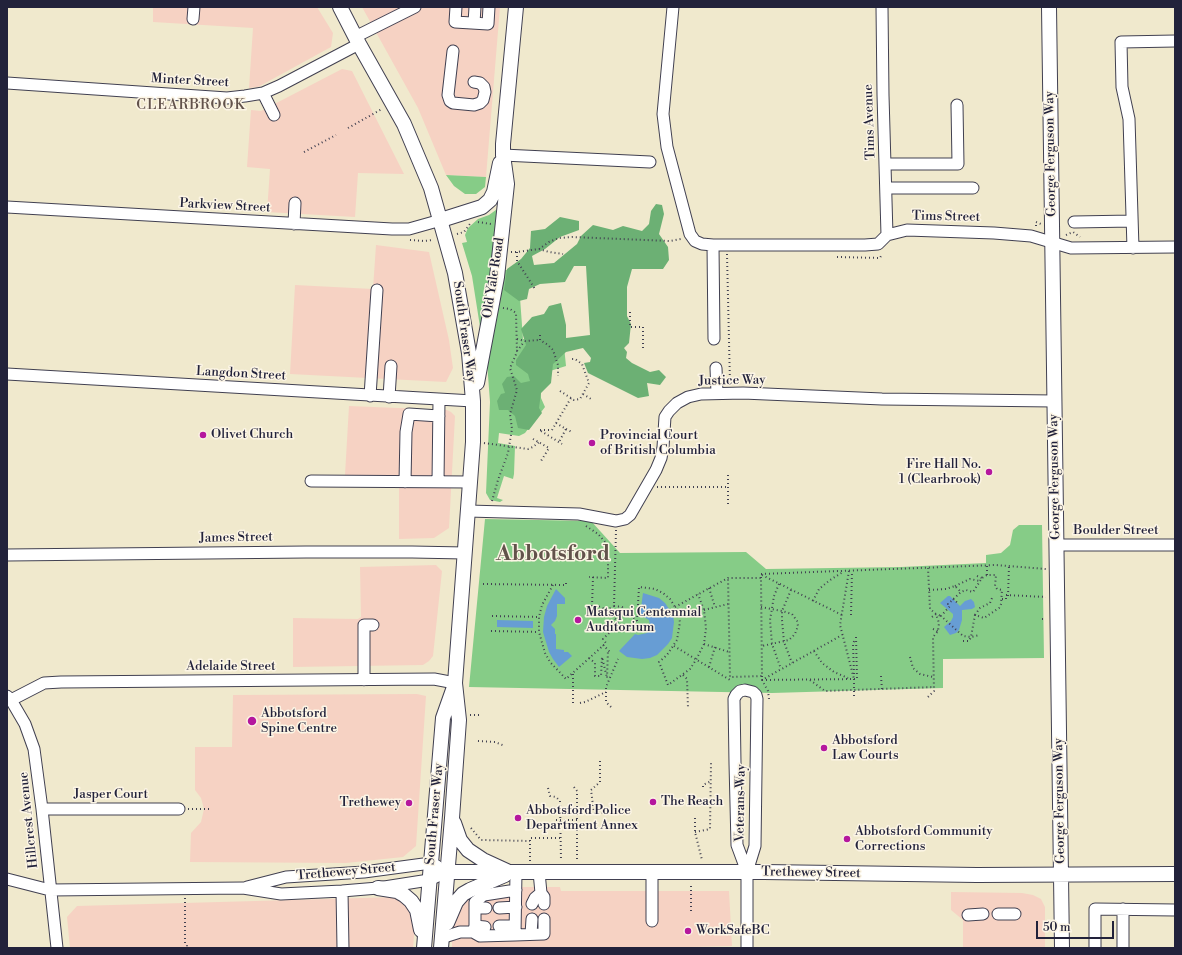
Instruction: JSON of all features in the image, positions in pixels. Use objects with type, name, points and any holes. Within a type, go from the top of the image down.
[{"type":"main road","name":"South Fraser Way","points":[[340,7],[404,124],[431,188],[455,273],[469,353],[473,401],[473,442],[455,682],[459,720],[441,943]]},
{"type":"main road","name":"Old Yale Road","points":[[473,401],[497,277],[507,184],[503,155],[516,7]]},
{"type":"main road","name":"George Ferguson Way","points":[[1049,7],[1062,948]]},
{"type":"main road","name":"Old Yale Road","points":[[441,220],[482,207],[490,200],[494,192],[498,166],[503,155]]},
{"type":"main road","name":"South Fraser Way","points":[[424,944],[443,718],[455,682]]},
{"type":"main road","points":[[452,818],[460,840],[468,850],[483,860],[524,872]]},
{"type":"main road","name":"Trethewey Street","points":[[447,872],[747,872],[1061,875],[1175,874]]},
{"type":"main road","points":[[441,943],[456,902],[463,894],[470,890],[524,872]]},
{"type":"main road","points":[[378,888],[397,891],[404,894],[411,901],[417,910],[424,944]]},
{"type":"street","points":[[193,19],[194,7]]},
{"type":"street","name":"Minter Street","points":[[7,83],[226,98],[263,93],[415,7]]},
{"type":"street","points":[[448,7],[455,22]]},
{"type":"street","points":[[455,22],[456,7]]},
{"type":"street","points":[[474,23],[475,7]]},
{"type":"street","points":[[455,22],[488,24],[490,7]]},
{"type":"street","name":"Tims Street","points":[[673,7],[663,114],[667,147],[690,234],[695,241],[702,244],[713,245],[865,245],[878,244],[887,235],[907,230],[994,233],[1031,236],[1071,248],[1175,247]]},
{"type":"street","name":"Tims Avenue","points":[[882,7],[887,235]]},
{"type":"street","points":[[1133,248],[1129,119],[1122,87],[1121,42],[1175,41]]},
{"type":"street","points":[[453,51],[448,95],[450,101],[453,104],[474,105],[480,103],[483,100],[485,92],[484,87],[480,83],[474,82]]},
{"type":"street","points":[[263,93],[274,115]]},
{"type":"street","points":[[885,164],[958,164],[957,105]]},
{"type":"street","points":[[503,155],[650,162]]},
{"type":"street","points":[[886,188],[974,188]]},
{"type":"street","points":[[294,224],[295,203]]},
{"type":"street","name":"Parkview Street","points":[[7,207],[294,224],[409,229],[441,220]]},
{"type":"street","points":[[1074,222],[1132,221]]},
{"type":"street","points":[[713,245],[714,339]]},
{"type":"street","points":[[370,396],[377,290]]},
{"type":"street","points":[[389,397],[391,366]]},
{"type":"street","points":[[716,368],[717,393]]},
{"type":"street","name":"Langdon Street","points":[[7,374],[473,401]]},
{"type":"street","name":"Justice Way","points":[[616,521],[625,518],[630,514],[656,470],[661,458],[665,417],[669,410],[677,403],[688,397],[701,394],[730,393],[882,399],[1054,401]]},
{"type":"street","points":[[438,482],[439,400]]},
{"type":"street","points":[[405,482],[406,432],[409,414],[439,416]]},
{"type":"street","points":[[311,481],[470,482]]},
{"type":"street","points":[[468,511],[579,514],[616,521]]},
{"type":"street","name":"Boulder Street","points":[[1056,545],[1175,545]]},
{"type":"street","name":"James Street","points":[[7,555],[306,552],[465,553]]},
{"type":"street","points":[[364,680],[364,625],[373,625]]},
{"type":"street","name":"Adelaide Street","points":[[9,698],[44,683],[434,679],[455,682]]},
{"type":"street","name":"Veterans Way","points":[[745,690],[753,692],[757,699],[755,846],[747,872],[737,845],[734,699],[736,694],[745,690]]},
{"type":"street","name":"Hillcrest Avenue","points":[[9,698],[25,724],[34,748],[57,948]]},
{"type":"street","name":"Jasper Court","points":[[42,810],[179,809]]},
{"type":"street","name":"Trethewey Street","points":[[243,888],[286,877],[364,872],[431,863],[447,872]]},
{"type":"street","name":"Trethewey Street","points":[[7,879],[50,890],[243,888],[281,894],[378,888],[429,880],[447,872]]},
{"type":"street","points":[[515,930],[516,890],[524,872],[544,897],[544,904]]},
{"type":"street","points":[[652,872],[652,920]]},
{"type":"street","points":[[747,872],[747,948]]},
{"type":"street","points":[[515,930],[480,936],[478,928],[480,908],[475,902],[484,895],[516,890]]},
{"type":"street","points":[[342,891],[342,948]]},
{"type":"street","points":[[532,904],[535,898],[541,893]]},
{"type":"street","points":[[499,908],[516,907]]},
{"type":"street","points":[[1095,948],[1095,909],[1175,910]]},
{"type":"street","points":[[1123,909],[1123,948]]},
{"type":"street","points":[[968,915],[984,914]]},
{"type":"street","points":[[998,914],[1015,914]]},
{"type":"street","points":[[531,934],[532,919]]},
{"type":"street","points":[[499,926],[531,934],[544,934],[544,919]]},
{"type":"street","points":[[441,943],[460,932],[478,928]]},
{"type":"path","points":[[348,128],[392,104]]},
{"type":"path","points":[[304,152],[336,135]]},
{"type":"path","points":[[464,232],[473,222],[482,222],[493,225]]},
{"type":"path","points":[[1066,235],[1071,232],[1075,232],[1083,238]]},
{"type":"path","points":[[539,249],[549,242],[559,238],[572,237],[670,241],[681,239]]},
{"type":"path","points":[[727,245],[730,393]]},
{"type":"path","points":[[535,289],[517,260],[517,252],[539,249],[563,254]]},
{"type":"path","points":[[510,309],[516,314],[517,352]]},
{"type":"path","points":[[630,312],[630,327],[643,327],[643,349]]},
{"type":"path","points":[[540,335],[540,340]]},
{"type":"path","points":[[517,339],[525,341],[540,340],[548,344],[553,350],[558,365],[558,376]]},
{"type":"path","points":[[491,503],[508,453],[512,429],[510,414],[517,390],[510,368],[517,352],[525,341]]},
{"type":"path","points":[[560,391],[570,398],[578,400],[589,383],[579,361],[570,359]]},
{"type":"path","points":[[583,394],[591,399]]},
{"type":"path","points":[[562,444],[540,430],[552,430],[570,398]]},
{"type":"path","points":[[556,423],[572,432]]},
{"type":"path","points":[[559,442],[566,429]]},
{"type":"path","points":[[533,438],[549,448],[541,461],[542,462]]},
{"type":"path","points":[[473,442],[528,449],[539,442]]},
{"type":"path","points":[[728,475],[728,505]]},
{"type":"path","points":[[646,488],[728,487]]},
{"type":"path","points":[[614,606],[616,521]]},
{"type":"path","points":[[582,525],[598,534],[606,542],[608,551],[608,578],[589,577]]},
{"type":"path","points":[[761,574],[987,565],[1057,569]]},
{"type":"path","points":[[987,565],[987,575]]},
{"type":"path","points":[[1002,599],[1006,599],[1006,596],[1008,596],[1009,566]]},
{"type":"path","points":[[928,568],[930,609],[941,616],[962,636],[970,637],[980,635]]},
{"type":"path","points":[[813,601],[819,590],[830,580],[844,571]]},
{"type":"path","points":[[851,571],[840,625],[854,679]]},
{"type":"path","points":[[851,571],[851,615]]},
{"type":"path","points":[[761,574],[842,615]]},
{"type":"path","points":[[761,574],[762,680]]},
{"type":"path","points":[[941,616],[950,606],[948,604],[961,592],[966,590],[973,592],[982,578],[987,575],[996,575],[995,586],[997,590],[1002,590],[1002,599],[999,608],[984,618],[975,615]]},
{"type":"path","points":[[977,576],[982,578]]},
{"type":"path","points":[[553,585],[546,595],[539,617],[539,632],[546,653],[557,670],[566,679],[606,643],[603,639],[619,623],[607,610],[598,606],[592,606],[592,578]]},
{"type":"path","points":[[674,607],[728,578],[761,578]]},
{"type":"path","points":[[728,578],[730,677],[762,676]]},
{"type":"path","points":[[929,590],[946,589],[970,579],[980,581]]},
{"type":"path","points":[[483,584],[566,585],[566,582]]},
{"type":"path","points":[[779,584],[774,596],[770,620],[772,644],[781,669]]},
{"type":"path","points":[[955,586],[961,592]]},
{"type":"path","points":[[607,610],[614,606],[622,607],[637,621],[639,587],[655,589],[670,600],[678,614],[680,622],[677,640],[674,646],[659,662],[668,685],[690,669],[704,644],[706,628],[704,610],[698,594]]},
{"type":"path","points":[[709,588],[715,607]]},
{"type":"path","points":[[791,590],[782,611],[782,632],[792,663]]},
{"type":"path","points":[[1008,596],[1033,596]]},
{"type":"path","points":[[963,641],[969,641],[975,615],[980,608],[986,606],[990,602],[992,598]]},
{"type":"path","points":[[953,599],[959,604]]},
{"type":"path","points":[[704,610],[728,604]]},
{"type":"path","points":[[761,608],[792,614],[798,626],[793,637],[784,642],[762,646]]},
{"type":"path","points":[[932,616],[936,614]]},
{"type":"path","points":[[928,697],[934,691],[932,637],[938,630],[939,623],[936,614]]},
{"type":"path","points":[[492,616],[539,617]]},
{"type":"path","points":[[933,629],[938,630]]},
{"type":"path","points":[[491,630],[539,632]]},
{"type":"path","points":[[762,680],[842,635]]},
{"type":"path","points":[[762,680],[809,680],[850,679],[854,679],[857,679],[856,637],[853,644],[854,679],[854,699]]},
{"type":"path","points":[[704,644],[729,652]]},
{"type":"path","points":[[603,645],[611,653]]},
{"type":"path","points":[[674,646],[730,680]]},
{"type":"path","points":[[708,667],[715,648]]},
{"type":"path","points":[[589,658],[595,663],[595,676],[601,676],[602,657],[607,678],[608,650]]},
{"type":"path","points":[[814,651],[822,662],[834,672],[850,679]]},
{"type":"path","points":[[910,656],[913,668],[920,674],[933,677]]},
{"type":"path","points":[[611,707],[606,702],[606,687],[618,659]]},
{"type":"path","points":[[572,703],[573,673]]},
{"type":"path","points":[[683,675],[687,679],[688,708]]},
{"type":"path","points":[[881,676],[882,690]]},
{"type":"path","points":[[809,680],[825,691],[934,687]]},
{"type":"path","points":[[580,703],[606,692]]},
{"type":"path","points":[[469,715],[479,715]]},
{"type":"path","points":[[478,741],[495,742],[505,746]]},
{"type":"path","points":[[600,761],[600,782],[591,790],[594,813],[609,813]]},
{"type":"path","points":[[695,832],[710,829],[711,763]]},
{"type":"path","points":[[703,787],[703,784],[710,781]]},
{"type":"path","points":[[574,787],[577,791],[578,872]]},
{"type":"path","points":[[548,788],[550,796],[556,797],[560,801],[561,857]]},
{"type":"path","points":[[179,809],[210,809]]},
{"type":"path","points":[[695,818],[695,832],[699,850]]},
{"type":"path","points":[[556,820],[577,820]]},
{"type":"path","points":[[471,828],[481,840],[530,841]]},
{"type":"path","points":[[524,872],[530,838],[561,838]]},
{"type":"path","points":[[691,872],[691,911]]},
{"type":"path","points":[[185,888],[185,944],[187,945],[187,948]]},
{"type":"shaded area","points":[[153,7],[317,7],[333,33],[331,47],[258,87],[249,88],[253,28],[153,22]]},
{"type":"shaded area","points":[[362,7],[500,7],[486,177],[446,175],[418,108]]},
{"type":"shaded area","points":[[342,69],[352,71],[404,174],[358,173],[355,217],[267,212],[270,169],[247,167],[251,110],[261,111]]},
{"type":"shaded area","points":[[376,245],[429,252],[449,340],[453,368],[446,382],[290,374],[295,285],[373,289]]},
{"type":"shaded area","points":[[349,406],[447,410],[455,416],[449,528],[434,538],[399,539],[399,489],[397,478],[348,477],[345,475]]},
{"type":"shaded area","points":[[436,565],[442,571],[433,656],[429,661],[423,665],[293,667],[293,618],[358,619],[361,617],[360,567]]},
{"type":"shaded area","points":[[417,694],[426,696],[416,846],[403,857],[346,863],[190,862],[191,833],[201,822],[204,809],[201,798],[195,790],[195,747],[232,747],[233,695]]},
{"type":"shaded area","points":[[492,887],[560,887],[561,891],[729,891],[732,946],[647,948],[452,948],[452,942],[448,942],[449,928],[463,899]]},
{"type":"shaded area","points":[[951,892],[1022,893],[1033,895],[1041,899],[1045,907],[1045,948],[963,948],[963,920],[951,910]]},
{"type":"shaded area","points":[[398,897],[416,914],[413,948],[70,948],[67,917],[77,906]]},
{"type":"green space","points":[[446,175],[486,177],[485,187],[476,194],[465,194],[454,186]]},
{"type":"green space","points":[[656,204],[662,205],[664,214],[659,234],[668,247],[669,260],[663,269],[632,269],[627,287],[627,316],[631,324],[629,343],[624,348],[627,352],[626,358],[632,363],[650,372],[659,370],[666,377],[660,385],[647,383],[649,396],[638,398],[588,373],[584,363],[590,362],[591,358],[583,348],[566,352],[553,364],[551,383],[541,393],[539,408],[542,413],[529,430],[518,428],[515,416],[508,410],[499,410],[497,401],[501,394],[505,393],[502,384],[507,377],[514,376],[521,383],[530,381],[528,374],[516,365],[516,360],[526,345],[521,329],[532,317],[544,314],[549,306],[561,303],[566,325],[566,338],[590,335],[586,266],[574,266],[565,282],[540,284],[529,289],[527,299],[519,301],[504,290],[507,269],[521,259],[530,248],[531,231],[545,229],[560,217],[579,221],[579,230],[560,237],[545,249],[532,256],[534,265],[554,263],[577,244],[581,236],[593,225],[613,230],[623,226],[642,231],[649,224],[651,211]]},
{"type":"green space","points":[[500,207],[493,276],[481,333],[472,276],[462,243],[467,242],[465,235],[468,228],[478,219],[489,215]]},
{"type":"green space","points":[[504,270],[518,270],[523,339],[563,336],[566,366],[550,371],[540,386],[541,398],[545,407],[525,433],[519,436],[499,433],[498,443],[515,446],[513,479],[504,476],[497,498],[503,500],[500,502],[490,500],[486,493],[490,402],[487,362]]},
{"type":"green space","points":[[485,519],[591,521],[620,553],[746,552],[766,569],[901,567],[986,563],[986,555],[1001,553],[1010,545],[1013,530],[1019,525],[1042,525],[1044,658],[943,659],[943,688],[772,693],[469,687]]},
{"type":"water","points":[[556,589],[565,598],[565,604],[557,604],[557,616],[551,625],[555,629],[556,649],[564,650],[564,652],[568,652],[572,656],[559,667],[549,652],[543,632],[544,617],[547,606]]},
{"type":"water","points":[[643,593],[659,598],[665,603],[673,615],[674,622],[672,638],[668,644],[657,655],[642,659],[627,657],[619,651],[635,634],[638,635],[647,633],[649,629],[649,620],[640,615]]},
{"type":"water","points":[[950,596],[960,606],[965,601],[971,599],[974,602],[975,607],[972,609],[962,610],[962,620],[959,630],[950,635],[944,627],[951,621],[953,614],[940,603]]},
{"type":"water","points":[[497,620],[533,621],[533,628],[497,627]]},
{"type":"place","name":"Olivet Church","points":[[203,435]]},
{"type":"place","name":"Provincial Court of British Columbia","points":[[592,443]]},
{"type":"place","name":"Fire Hall No. 1 (Clearbrook)","points":[[989,472]]},
{"type":"place","name":"Matsqui Centennial Auditorium","points":[[578,620]]},
{"type":"place","name":"Abbotsford Spine Centre","points":[[252,721]]},
{"type":"place","name":"Abbotsford Law Courts","points":[[824,748]]},
{"type":"place","name":"The Reach","points":[[653,802]]},
{"type":"place","name":"Trethewey","points":[[409,803]]},
{"type":"place","name":"Abbotsford Police Department Annex","points":[[518,818]]},
{"type":"place","name":"Abbotsford Community Corrections","points":[[847,839]]},
{"type":"place","name":"WorkSafeBC","points":[[688,931]]},
{"type":"district","name":"CLEARBROOK","points":[[191,106]]},
{"type":"district","name":"Abbotsford","points":[[553,555]]}]
